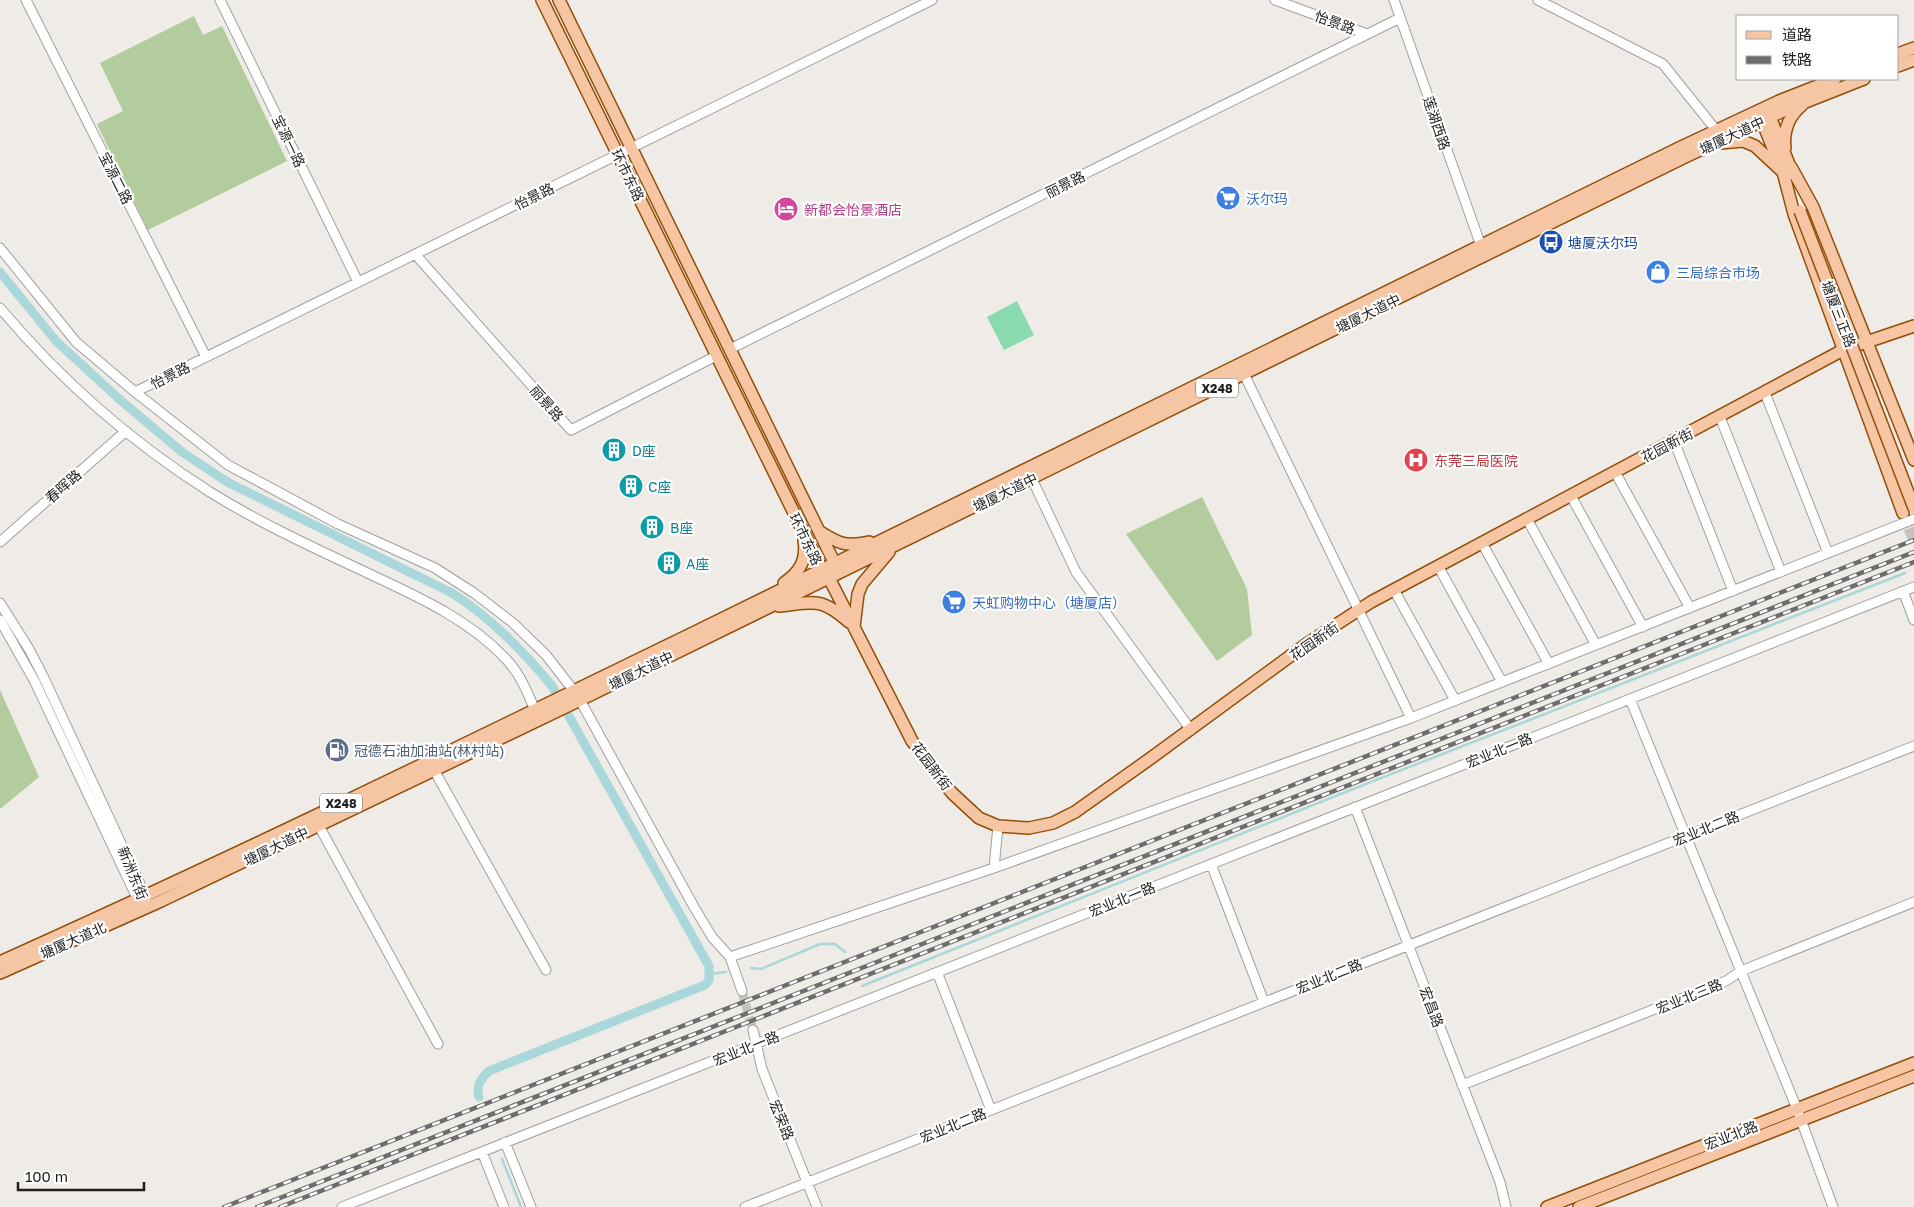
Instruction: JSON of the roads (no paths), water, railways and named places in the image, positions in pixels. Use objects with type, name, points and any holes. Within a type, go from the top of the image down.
[{"type":"main road","name":"环市东路","points":[[542,0],[802,531],[826,574]]},
{"type":"main road","name":"环市东路","points":[[559,0],[835,564]]},
{"type":"main road","points":[[1899,54],[1914,48]]},
{"type":"main road","points":[[1899,66],[1914,60]]},
{"type":"main road","name":"塘厦大道中","points":[[144,901],[542,710],[573,697],[892,542],[1716,130],[1779,101],[1832,80]]},
{"type":"main road","name":"塘厦大道中","points":[[826,574],[835,564],[892,542],[1032,478],[1709,146],[1807,101],[1861,80]]},
{"type":"main road","points":[[1807,101],[1795,110],[1786,130],[1787,165],[1794,214],[1843,350],[1909,511]]},
{"type":"main road","name":"塘厦三正路","points":[[1766,119],[1787,165],[1909,511]]},
{"type":"main road","points":[[1709,146],[1728,141],[1743,141],[1787,165],[1813,207],[1914,460]]},
{"type":"main road","name":"塘厦三正路","points":[[1803,210],[1914,488]]},
{"type":"main road","name":"花园新街","points":[[826,574],[912,741],[952,793],[979,818],[998,826],[1029,828],[1053,823],[1075,812],[1308,644],[1359,610],[1843,350],[1914,326]]},
{"type":"main road","points":[[769,602],[801,567],[805,551],[802,531]]},
{"type":"main road","points":[[819,532],[838,543],[851,545],[892,542]]},
{"type":"main road","points":[[854,627],[858,594],[862,584],[892,542]]},
{"type":"main road","points":[[769,602],[819,603],[831,607],[854,627]]},
{"type":"main road","name":"塘厦大道中","points":[[144,901],[318,826],[434,770],[542,710]]},
{"type":"main road","name":"塘厦大道北","points":[[0,962],[144,901]]},
{"type":"main road","name":"塘厦大道北","points":[[0,973],[144,901]]},
{"type":"main road","name":"宏业北路","points":[[1579,1207],[1914,1063]]},
{"type":"main road","name":"宏业北路","points":[[1547,1207],[1798,1114],[1914,1076]]},
{"type":"street","name":"宝源二路","points":[[26,0],[206,357]]},
{"type":"street","name":"宝源一路","points":[[220,0],[358,282]]},
{"type":"street","name":"怡景路","points":[[135,392],[932,0]]},
{"type":"street","name":"怡景路","points":[[1275,0],[1367,34]]},
{"type":"street","name":"莲湖西路","points":[[1394,0],[1481,246]]},
{"type":"street","points":[[1538,0],[1662,64],[1716,130]]},
{"type":"street","name":"丽景路","points":[[730,349],[1400,18]]},
{"type":"street","points":[[0,248],[76,342],[135,392],[228,465],[338,524],[435,568],[474,593],[513,622],[546,655],[573,697],[712,937],[730,957],[742,991]]},
{"type":"street","name":"丽景路","points":[[415,254],[571,430],[716,356]]},
{"type":"street","points":[[0,308],[60,374],[97,408],[173,467],[211,492],[268,524],[432,604],[456,619],[483,638],[506,658],[542,710]]},
{"type":"street","points":[[1244,374],[1411,718]]},
{"type":"street","points":[[1765,393],[1828,553]]},
{"type":"street","points":[[1720,417],[1781,572]]},
{"type":"street","name":"春晖路","points":[[0,542],[126,431]]},
{"type":"street","points":[[1674,441],[1733,591]]},
{"type":"street","points":[[1615,472],[1690,608]]},
{"type":"street","points":[[1032,478],[1076,572],[1191,730]]},
{"type":"street","points":[[1571,496],[1643,627]]},
{"type":"street","points":[[730,957],[994,868],[1411,718],[1914,519]]},
{"type":"street","points":[[1527,520],[1596,645]]},
{"type":"street","points":[[1482,543],[1549,664]]},
{"type":"street","points":[[1438,566],[1502,682]]},
{"type":"street","name":"宏业北一路","points":[[342,1207],[1914,587]]},
{"type":"street","points":[[1394,590],[1455,700]]},
{"type":"street","points":[[1903,592],[1914,620]]},
{"type":"street","name":"新洲东街","points":[[0,603],[29,649],[43,676],[144,901]]},
{"type":"street","name":"新洲东街","points":[[0,620],[34,680],[144,901]]},
{"type":"street","points":[[1630,699],[1741,971],[1833,1207]]},
{"type":"street","name":"宏业北二路","points":[[745,1207],[1914,746]]},
{"type":"street","points":[[434,770],[546,970]]},
{"type":"street","name":"宏昌路","points":[[1355,807],[1500,1182],[1506,1207]]},
{"type":"street","points":[[318,826],[438,1044]]},
{"type":"street","points":[[994,868],[998,826]]},
{"type":"street","points":[[1211,864],[1264,1002]]},
{"type":"street","name":"宏业北三路","points":[[1462,1085],[1726,981],[1741,971],[1914,902]]},
{"type":"street","points":[[937,972],[991,1110]]},
{"type":"street","name":"宏荣路","points":[[753,1030],[762,1070],[817,1207]]},
{"type":"street","points":[[505,1142],[531,1207]]},
{"type":"street","points":[[482,1152],[504,1207]]},
{"type":"waterway","points":[[0,272],[56,341],[118,398],[182,452],[229,483],[452,593],[480,613],[505,635],[552,686],[709,966],[709,980],[705,985],[489,1071],[480,1083],[478,1089],[479,1097]]},
{"type":"waterway","points":[[862,986],[1348,791],[1905,573]]},
{"type":"waterway","points":[[751,968],[761,969],[820,944],[835,944],[845,952]]},
{"type":"waterway","points":[[710,974],[726,972]]},
{"type":"waterway","points":[[502,1159],[521,1207]]},
{"type":"tunnel","points":[[1903,513],[1914,541]]},
{"type":"tunnel","points":[[742,991],[753,1030]]},
{"type":"railway","points":[[224,1207],[1914,540]]},
{"type":"railway","points":[[257,1207],[1914,552]]},
{"type":"railway","points":[[280,1207],[1914,562]]},
{"type":"place","name":"沃尔玛","points":[[1228,198]]},
{"type":"place","name":"新都会怡景酒店","points":[[786,209]]},
{"type":"place","name":"塘厦沃尔玛","points":[[1551,242]]},
{"type":"place","name":"三局综合市场","points":[[1658,272]]},
{"type":"place","name":"D座","points":[[614,450]]},
{"type":"place","name":"东莞三局医院","points":[[1416,460]]},
{"type":"place","name":"C座","points":[[631,486]]},
{"type":"place","name":"B座","points":[[652,527]]},
{"type":"place","name":"A座","points":[[669,563]]},
{"type":"place","name":"天虹购物中心（塘厦店）","points":[[954,602]]},
{"type":"place","name":"冠德石油加油站(林村站)","points":[[337,750]]}]
